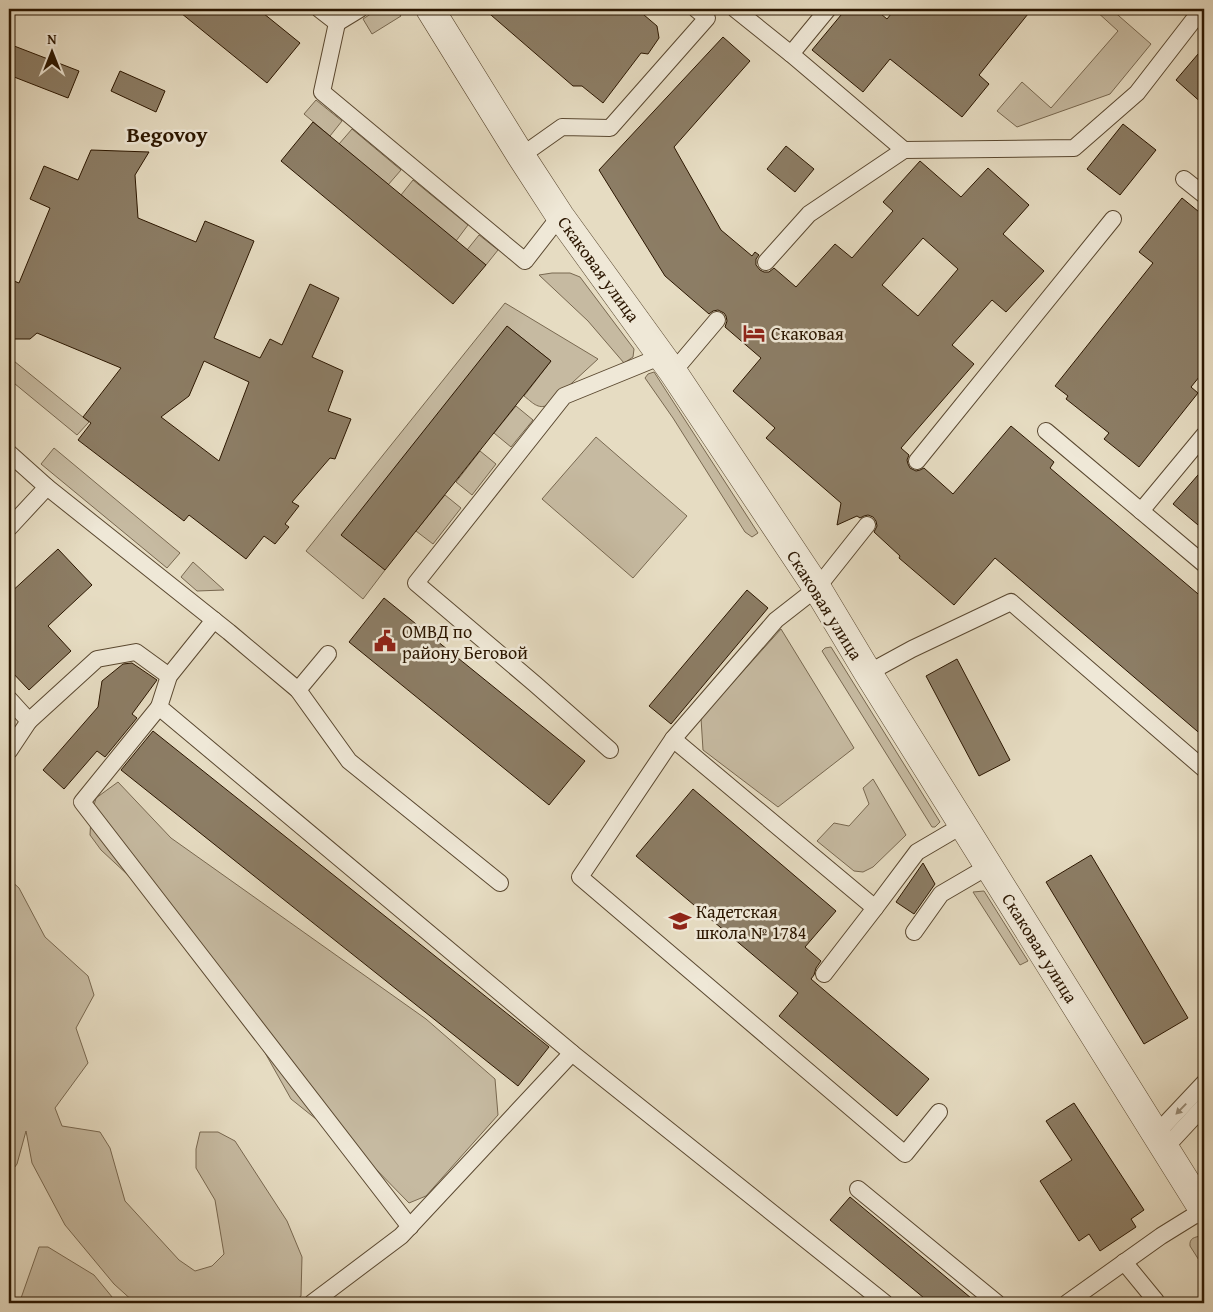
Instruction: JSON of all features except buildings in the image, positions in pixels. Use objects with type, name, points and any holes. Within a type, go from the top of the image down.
[{"type":"street","name":"Скаковая улица","points":[[430,9],[560,216],[668,364],[817,588],[962,825],[1204,1210]]},
{"type":"lane","points":[[319,9],[337,23]]},
{"type":"lane","points":[[360,9],[337,23],[322,92],[525,261],[560,216]]},
{"type":"lane","points":[[734,9],[791,54],[904,150]]},
{"type":"lane","points":[[791,54],[828,9]]},
{"type":"lane","points":[[766,262],[809,214],[904,150],[1074,148],[1137,93],[1202,9]]},
{"type":"lane","points":[[521,156],[562,127],[610,128],[705,12]]},
{"type":"lane","points":[[1184,179],[1204,195]]},
{"type":"lane","points":[[916,461],[1113,219]]},
{"type":"lane","points":[[610,750],[416,583],[564,396],[668,364],[717,320]]},
{"type":"lane","points":[[1046,431],[1204,564]]},
{"type":"lane","points":[[1141,511],[1204,435]]},
{"type":"lane","points":[[9,453],[48,487],[298,690],[349,761],[500,883]]},
{"type":"lane","points":[[9,528],[48,487]]},
{"type":"lane","points":[[867,525],[817,588],[776,620],[673,739],[580,876],[905,1154],[939,1112]]},
{"type":"lane","points":[[868,673],[912,649],[1011,602],[1204,769]]},
{"type":"lane","points":[[214,620],[168,676],[158,707],[82,802],[410,1227]]},
{"type":"lane","points":[[9,751],[29,721],[97,659],[136,652],[168,676]]},
{"type":"lane","points":[[298,690],[328,654]]},
{"type":"lane","points":[[9,699],[29,721]]},
{"type":"lane","points":[[158,707],[572,1053],[885,1303]]},
{"type":"lane","points":[[673,739],[875,908]]},
{"type":"lane","points":[[824,974],[916,852],[962,825]]},
{"type":"lane","points":[[914,932],[941,894],[989,866]]},
{"type":"lane","points":[[312,1303],[401,1236],[572,1053]]},
{"type":"lane","points":[[1160,1141],[1204,1083]]},
{"type":"lane","points":[[1160,1141],[1204,1106]]},
{"type":"lane","points":[[858,1189],[997,1303]]},
{"type":"lane","points":[[1068,1303],[1161,1236],[1204,1210]]},
{"type":"lane","points":[[1124,1262],[1156,1301],[1154,1303]]},
{"type":"shaded area","points":[[378,9],[396,9],[401,16],[372,34],[363,19]]},
{"type":"shaded area","points":[[1096,9],[1111,9],[1151,44],[1110,94],[1017,127],[997,111],[1022,82],[1051,108],[1118,31]]},
{"type":"shaded area","points":[[316,100],[342,121],[330,136],[304,114]]},
{"type":"shaded area","points":[[352,129],[401,170],[388,185],[339,144]]},
{"type":"shaded area","points":[[413,180],[468,225],[456,241],[401,195]]},
{"type":"shaded area","points":[[479,235],[498,250],[486,265],[467,250]]},
{"type":"shaded area","points":[[570,273],[580,277],[634,349],[633,357],[624,363],[588,321],[539,275]]},
{"type":"shaded area","points":[[505,303],[598,359],[548,405],[538,406],[524,396],[551,361],[508,327],[342,535],[385,570],[363,599],[306,551]]},
{"type":"shaded area","points":[[9,357],[89,422],[77,435],[9,379]]},
{"type":"shaded area","points":[[654,372],[758,533],[752,537],[745,532],[673,418],[645,378],[648,374]]},
{"type":"shaded area","points":[[516,406],[533,420],[511,447],[494,433]]},
{"type":"shaded area","points":[[596,437],[687,516],[633,578],[542,499]]},
{"type":"shaded area","points":[[54,448],[180,553],[167,568],[41,464]]},
{"type":"shaded area","points":[[480,451],[496,464],[472,495],[456,482]]},
{"type":"shaded area","points":[[445,495],[461,508],[433,544],[416,531]]},
{"type":"shaded area","points":[[193,562],[224,590],[197,591],[181,577]]},
{"type":"shaded area","points":[[781,629],[854,748],[778,807],[703,750],[701,718]]},
{"type":"shaded area","points":[[831,647],[940,822],[935,827],[932,827],[822,651],[825,648]]},
{"type":"shaded area","points":[[873,779],[906,835],[873,867],[863,872],[854,871],[817,841],[834,823],[849,826],[869,804],[863,788]]},
{"type":"shaded area","points":[[118,782],[171,838],[426,1019],[495,1079],[498,1115],[426,1196],[409,1203],[366,1159],[291,1099],[241,1010],[184,927],[101,850],[90,835],[91,816],[96,798]]},
{"type":"shaded area","points":[[9,879],[19,888],[45,937],[88,976],[94,995],[76,1028],[88,1063],[55,1108],[62,1126],[100,1132],[110,1148],[125,1201],[179,1260],[195,1271],[212,1266],[224,1254],[215,1200],[196,1168],[196,1149],[200,1132],[218,1132],[235,1141],[287,1221],[302,1257],[301,1296],[292,1303],[135,1303],[114,1284],[65,1225],[32,1163],[26,1131],[17,1164],[9,1175]]},
{"type":"shaded area","points":[[984,891],[1028,961],[1020,965],[973,892]]},
{"type":"shaded area","points":[[1201,1236],[1204,1240],[1204,1268],[1190,1246],[1191,1240]]},
{"type":"shaded area","points":[[39,1247],[48,1247],[94,1275],[117,1303],[21,1303],[20,1301]]},
{"type":"place","name":"Скаковая","points":[[754,333]]},
{"type":"place","name":"ОМВД по району Беговой","points":[[385,641]]},
{"type":"place","name":"Кадетская школа № 1784","points":[[680,921]]},
{"type":"district","name":"Begovoy","points":[[167,134]]}]
